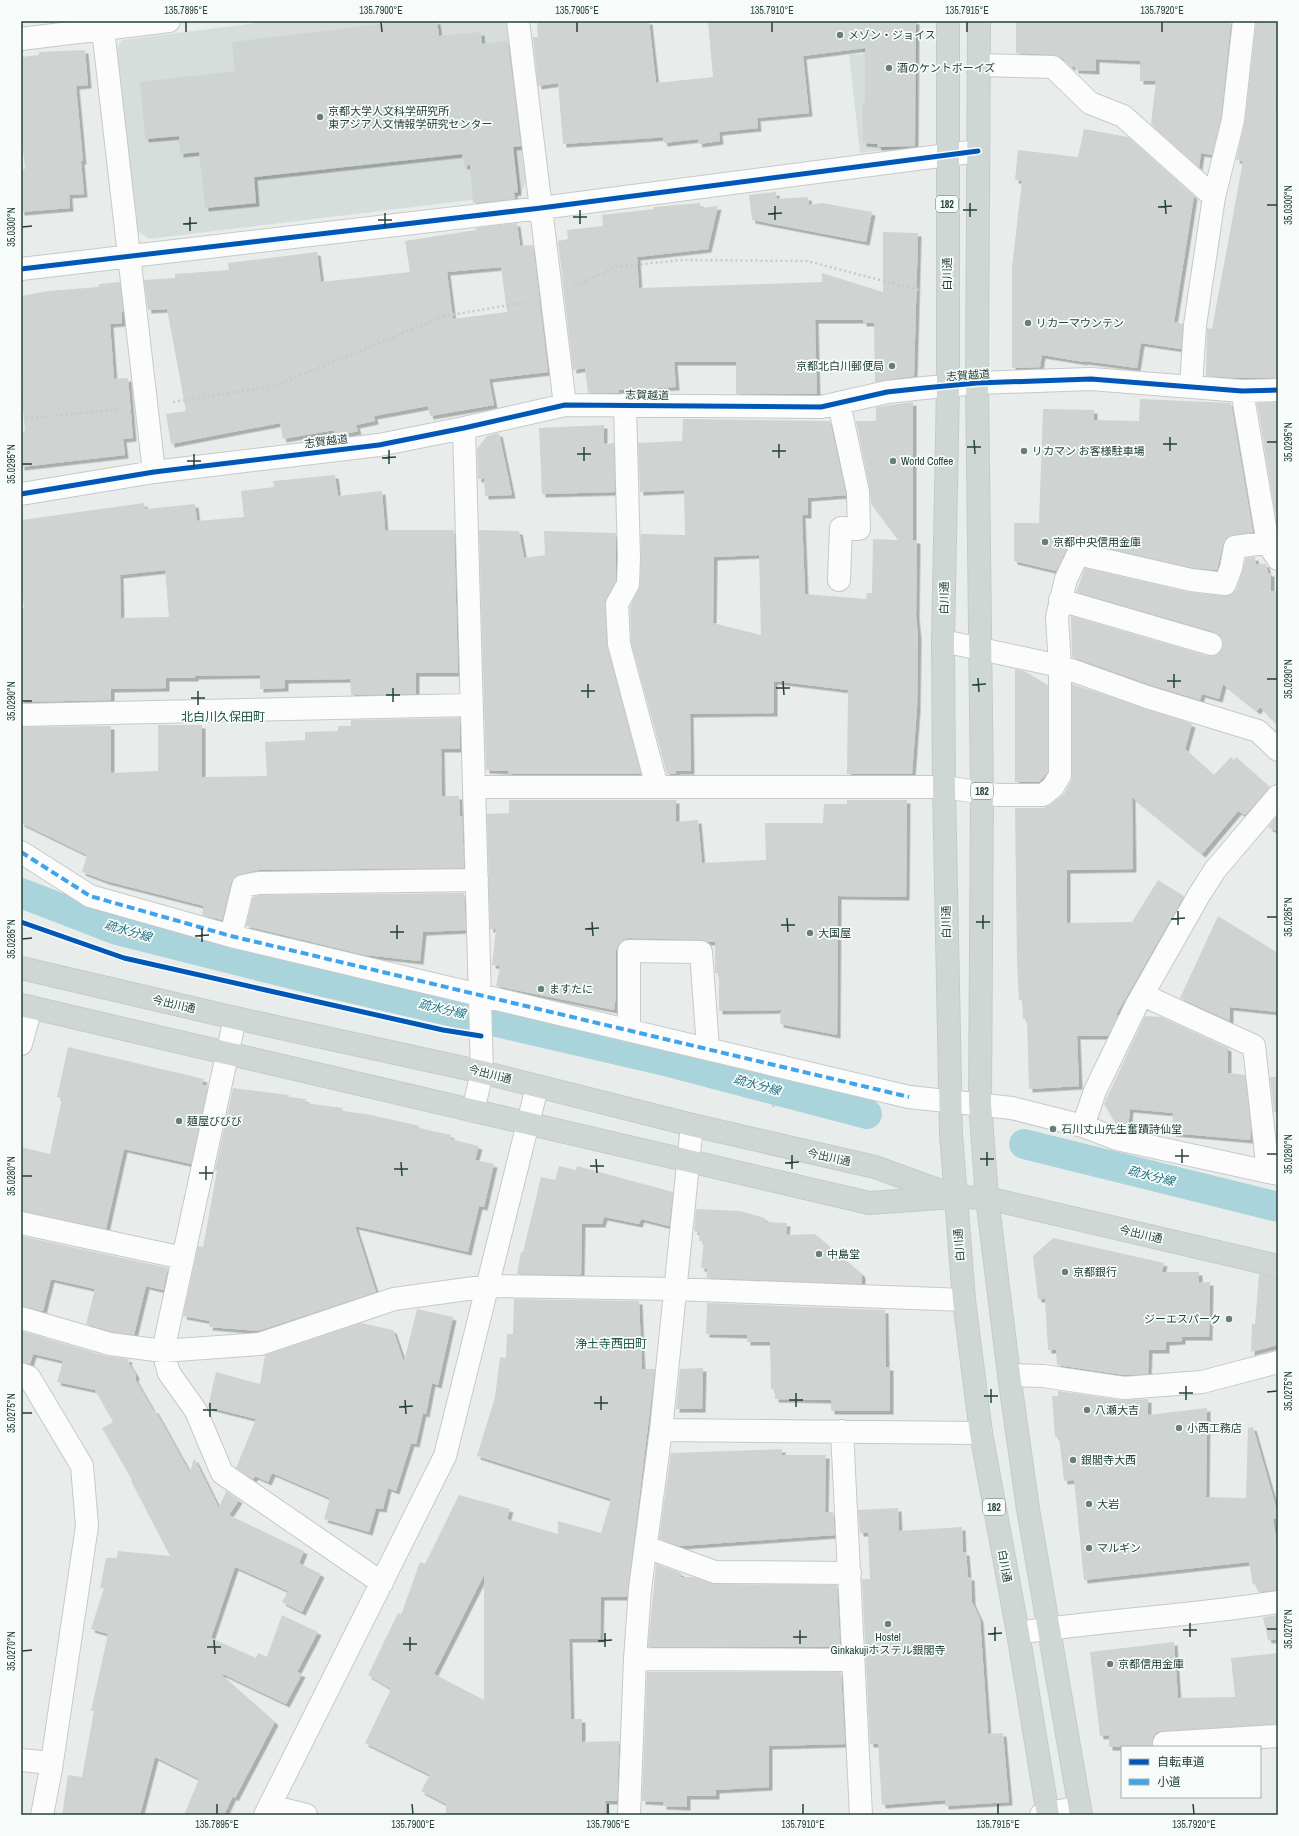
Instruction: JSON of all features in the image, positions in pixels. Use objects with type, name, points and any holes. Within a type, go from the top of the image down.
[{"type":"main road","name":"白川通","points":[[948,21],[948,386],[943,640],[944,787],[950,1101],[964,1300],[981,1433],[1018,1633],[1045,1814]]},
{"type":"main road","name":"182","points":[[979,21],[977,383],[982,793],[980,1104],[987,1198],[1009,1375],[1048,1628],[1080,1811]]},
{"type":"main road","name":"今出川通","points":[[21,968],[235,1018],[482,1072],[692,1125],[875,1167],[956,1197]]},
{"type":"main road","name":"今出川通","points":[[26,1006],[869,1203],[956,1197],[987,1198],[1278,1266]]},
{"type":"street","points":[[21,39],[102,25],[169,21]]},
{"type":"street","points":[[518,21],[564,405]]},
{"type":"street","points":[[1191,386],[1195,325],[1214,197],[1233,120],[1244,21]]},
{"type":"street","points":[[102,25],[154,472]]},
{"type":"street","points":[[979,65],[1053,67],[1090,104],[1123,116],[1214,197]]},
{"type":"street","points":[[21,269],[541,208],[978,151]]},
{"type":"street","name":"志賀越道","points":[[21,494],[154,472],[379,445],[464,428],[564,405],[821,407],[887,392],[977,383],[1091,379],[1242,391],[1278,390]]},
{"type":"street","points":[[474,787],[944,787],[998,795],[1043,795],[1053,787],[1060,775],[1060,666],[1058,617],[1060,600],[1066,579],[1078,554],[1184,579],[1225,584],[1231,568],[1235,547],[1275,548],[1242,391]]},
{"type":"street","points":[[839,403],[858,492],[859,529],[841,528],[839,580]]},
{"type":"street","points":[[625,405],[629,558],[628,584],[617,604],[619,644],[657,788]]},
{"type":"street","points":[[464,428],[482,1072],[473,1111]]},
{"type":"street","points":[[1060,600],[1211,644]]},
{"type":"street","points":[[943,640],[1060,666],[1148,697],[1258,731],[1278,750]]},
{"type":"street","points":[[21,715],[472,705]]},
{"type":"street","points":[[1083,1126],[1095,1091],[1166,952],[1215,870],[1278,796]]},
{"type":"street","points":[[21,852],[90,896],[231,936],[480,998],[708,1048],[909,1097],[1012,1108],[1083,1126],[1117,1139],[1273,1173],[1254,1046],[1143,995]]},
{"type":"street","points":[[231,936],[243,886],[259,883],[477,880]]},
{"type":"street","points":[[629,1030],[629,951],[701,952],[708,1048]]},
{"type":"street","points":[[21,1044],[26,1006]]},
{"type":"street","points":[[235,1018],[226,1052],[184,1258],[163,1352],[169,1373],[196,1411],[222,1473],[382,1583]]},
{"type":"street","points":[[306,1815],[268,1810],[445,1456],[489,1286],[537,1087]]},
{"type":"street","points":[[629,1815],[635,1659],[640,1588],[661,1430],[674,1289],[692,1125]]},
{"type":"street","points":[[21,1223],[184,1258]]},
{"type":"street","points":[[21,1318],[110,1344],[163,1352],[260,1344],[394,1299],[489,1286],[674,1289],[964,1300]]},
{"type":"street","points":[[1009,1375],[1043,1376],[1124,1388],[1202,1382],[1278,1362]]},
{"type":"street","points":[[21,1374],[29,1377],[82,1466],[87,1526],[52,1763],[42,1815]]},
{"type":"street","points":[[661,1430],[981,1433]]},
{"type":"street","points":[[842,1431],[861,1815]]},
{"type":"street","points":[[646,1547],[715,1572],[850,1572]]},
{"type":"street","points":[[1018,1633],[1048,1628],[1167,1617],[1278,1602]]},
{"type":"street","points":[[635,1659],[853,1660]]},
{"type":"street","points":[[1164,1743],[1278,1736]]},
{"type":"street","points":[[21,1760],[52,1763]]},
{"type":"street","points":[[1045,1814],[1080,1811]]},
{"type":"path","points":[[21,419],[146,407],[274,386],[446,316],[551,298],[616,267],[682,260],[807,261],[947,298]]},
{"type":"path","points":[[21,922],[29,925]]},
{"type":"path","points":[[773,1107],[774,1102]]},
{"type":"shaded area","name":"京都大学人文科学研究所 東アジア人文情報学研究センター","points":[[272,21],[506,21],[526,182],[521,194],[149,239],[136,230],[114,53],[122,40]]},
{"type":"shaded area","points":[[859,21],[918,21],[916,146],[860,153],[849,55],[863,54]]},
{"type":"building","name":"京都大学人文科学研究所 東アジア人文情報学研究センター","points":[[404,21],[437,21],[439,36],[481,32],[482,44],[508,41],[521,146],[513,147],[518,192],[514,193],[515,199],[473,203],[470,165],[464,166],[462,154],[254,177],[256,203],[205,208],[199,152],[180,154],[179,136],[145,139],[140,82],[235,71],[232,42]]},
{"type":"building","points":[[537,21],[649,21],[656,83],[713,77],[708,21],[916,21],[915,146],[878,147],[877,144],[863,143],[862,103],[865,103],[865,48],[803,56],[809,113],[757,118],[758,128],[719,132],[720,141],[699,144],[698,139],[664,143],[663,137],[563,144],[558,83],[538,86],[533,37],[538,37]]},
{"type":"building","points":[[1016,21],[1231,21],[1221,118],[1212,155],[1201,153],[1199,167],[1151,124],[1156,81],[1140,81],[1140,61],[1096,59],[1096,71],[1075,70],[1075,67],[1071,67],[1062,58],[1054,55],[1016,53]]},
{"type":"building","points":[[1256,22],[1278,23],[1276,110],[1278,110],[1278,378],[1206,376],[1207,328],[1212,329],[1243,161],[1236,160],[1245,121]]},
{"type":"building","points":[[85,50],[88,85],[76,86],[83,161],[81,161],[84,194],[69,195],[70,208],[21,212],[21,169],[25,169],[21,131],[21,57],[39,55],[39,52]]},
{"type":"building","points":[[1084,129],[1128,137],[1194,196],[1174,322],[1183,324],[1181,349],[1141,343],[1137,368],[1084,362],[1042,355],[1040,367],[1012,368],[1012,267],[1022,181],[1015,180],[1018,150],[1078,157]]},
{"type":"building","points":[[776,192],[777,199],[808,197],[809,205],[822,203],[872,212],[866,242],[752,220],[749,195]]},
{"type":"building","points":[[700,203],[700,208],[718,206],[708,249],[637,257],[639,288],[822,282],[822,273],[883,292],[883,232],[918,233],[914,376],[875,382],[874,323],[863,323],[863,320],[815,320],[817,394],[736,394],[736,362],[674,362],[676,387],[619,390],[619,393],[588,393],[585,368],[573,370],[558,241],[568,239],[567,230],[603,226],[602,215],[654,209],[654,207]]},
{"type":"building","points":[[517,223],[520,246],[533,245],[548,372],[489,379],[494,405],[430,416],[428,406],[374,416],[375,421],[356,425],[358,431],[335,436],[334,430],[283,439],[280,423],[171,444],[166,414],[186,411],[167,309],[148,310],[144,280],[175,278],[175,274],[229,270],[228,263],[317,252],[321,282],[410,272],[405,241],[476,230],[476,228]],"holes":[[[501,267],[507,312],[453,319],[447,272]]]},
{"type":"building","points":[[120,282],[123,312],[122,323],[110,324],[114,379],[128,378],[133,438],[123,439],[125,455],[21,467],[21,432],[25,431],[21,389],[23,389],[21,361],[21,296],[48,291],[99,287],[99,284]]},
{"type":"building","points":[[1140,399],[1231,403],[1253,532],[1233,535],[1226,538],[1217,570],[1193,568],[1080,542],[1070,544],[1056,571],[1014,561],[1014,523],[1039,523],[1043,409],[1094,410],[1094,420],[1139,421]]},
{"type":"building","points":[[913,402],[913,540],[917,540],[916,616],[918,636],[917,708],[912,774],[847,774],[848,690],[774,681],[774,713],[690,714],[691,771],[676,771],[676,774],[667,774],[631,642],[630,607],[640,585],[641,534],[685,535],[684,490],[640,492],[638,443],[682,441],[683,419],[830,421],[846,495],[808,498],[808,515],[802,515],[805,594],[866,599],[867,593],[872,593],[873,539],[898,540],[871,504],[870,490],[856,421],[876,421],[876,407]],"holes":[[[759,555],[761,635],[713,623],[714,557]]]},
{"type":"building","points":[[1278,402],[1278,513],[1275,513],[1257,403]]},
{"type":"building","points":[[604,425],[604,444],[614,443],[615,492],[542,494],[539,428]]},
{"type":"building","points":[[499,433],[512,495],[485,496],[484,478],[478,479],[477,449],[487,436]]},
{"type":"building","points":[[335,475],[338,496],[382,491],[385,530],[454,530],[458,673],[416,673],[416,694],[351,695],[350,679],[285,680],[285,688],[260,689],[260,675],[195,676],[195,678],[166,678],[166,688],[111,689],[111,700],[21,702],[21,608],[24,608],[21,578],[21,520],[144,503],[145,509],[195,504],[197,521],[244,517],[241,491],[274,487],[273,481]],"holes":[[[165,570],[169,617],[121,618],[120,575]]]},
{"type":"building","points":[[479,530],[519,531],[524,558],[545,555],[544,531],[616,533],[616,581],[605,604],[607,645],[641,774],[508,774],[508,771],[486,770]]},
{"type":"building","points":[[1255,557],[1256,564],[1266,564],[1268,573],[1271,573],[1271,591],[1278,591],[1278,726],[1260,707],[1257,711],[1223,684],[1219,699],[1202,694],[1200,700],[1151,685],[1072,657],[1071,616],[1208,656],[1214,656],[1219,653],[1223,647],[1223,641],[1220,636],[1214,632],[1076,592],[1085,568],[1188,592],[1224,596],[1233,593],[1237,589],[1246,558]]},
{"type":"building","points":[[1015,669],[1024,671],[1048,685],[1048,772],[1039,782],[1015,782]]},
{"type":"building","points":[[1072,684],[1192,724],[1185,749],[1214,775],[1231,757],[1234,760],[1236,757],[1270,787],[1245,815],[1238,811],[1202,854],[1132,797],[1133,869],[1067,870],[1067,923],[1132,922],[1158,880],[1184,896],[1116,1015],[1118,1015],[1108,1036],[1077,1036],[1079,1086],[1029,1089],[1027,1019],[1023,1019],[1022,1000],[1019,1000],[1017,962],[1015,808],[1043,808],[1050,805],[1064,794],[1071,781]]},
{"type":"building","points":[[460,718],[460,749],[441,749],[442,796],[459,796],[460,816],[462,816],[464,868],[259,870],[235,877],[231,883],[222,920],[202,915],[204,906],[106,881],[82,872],[87,855],[21,823],[21,727],[111,726],[111,773],[158,771],[158,725],[202,725],[202,777],[267,776],[265,742],[305,740],[305,732],[338,731],[338,726],[351,726],[351,720]]},
{"type":"building","points":[[509,800],[676,800],[676,822],[698,820],[702,863],[766,860],[765,823],[823,823],[824,804],[847,804],[847,800],[907,800],[906,897],[838,896],[837,1035],[780,1024],[781,1010],[719,1011],[719,973],[715,973],[715,942],[702,940],[629,938],[623,940],[618,945],[616,951],[616,995],[614,1010],[496,986],[500,966],[492,965],[496,929],[490,929],[487,814],[509,813]]},
{"type":"building","points":[[1278,815],[1278,832],[1268,827]]},
{"type":"building","points":[[464,893],[466,930],[423,932],[420,961],[365,955],[246,926],[253,897],[260,895]]},
{"type":"building","points":[[1218,916],[1278,953],[1278,1012],[1230,1007],[1230,1021],[1180,998]]},
{"type":"building","points":[[1145,1016],[1161,1017],[1228,1048],[1228,1073],[1245,1075],[1251,1129],[1250,1140],[1172,1133],[1173,1113],[1130,1109],[1128,1129],[1117,1126],[1104,1104]]},
{"type":"building","points":[[68,1047],[204,1079],[202,1085],[208,1085],[191,1164],[124,1149],[106,1229],[21,1211],[21,1147],[50,1154],[62,1098],[57,1097]]},
{"type":"building","points":[[1270,1077],[1278,1077],[1278,1112],[1274,1112]]},
{"type":"building","points":[[233,1088],[289,1095],[289,1097],[306,1099],[305,1103],[343,1108],[342,1111],[366,1114],[420,1126],[419,1128],[451,1135],[450,1139],[479,1146],[475,1160],[494,1164],[484,1207],[479,1206],[468,1252],[355,1226],[376,1292],[258,1331],[209,1327],[210,1321],[183,1316],[198,1246],[203,1247],[217,1171],[215,1170]]},
{"type":"building","points":[[559,1166],[576,1170],[577,1166],[673,1192],[669,1226],[641,1219],[639,1224],[604,1217],[602,1224],[582,1224],[581,1275],[517,1274],[521,1252],[523,1252],[541,1177],[555,1180]]},
{"type":"building","points":[[696,1209],[740,1211],[765,1218],[765,1222],[787,1223],[786,1235],[815,1234],[862,1274],[862,1284],[707,1278],[707,1269],[701,1268],[704,1241],[699,1241],[700,1233],[694,1231]]},
{"type":"building","points":[[21,1236],[168,1268],[163,1290],[146,1286],[134,1335],[113,1332],[86,1324],[95,1289],[51,1279],[43,1311],[21,1306]]},
{"type":"building","points":[[1053,1238],[1164,1263],[1162,1272],[1199,1272],[1199,1283],[1210,1282],[1209,1337],[1182,1337],[1182,1341],[1166,1342],[1166,1350],[1149,1350],[1148,1374],[1124,1375],[1057,1365],[1056,1350],[1048,1350],[1045,1299],[1038,1299],[1033,1256]]},
{"type":"building","points":[[1259,1274],[1278,1278],[1278,1345],[1251,1352],[1252,1324],[1255,1324]]},
{"type":"building","points":[[514,1299],[639,1301],[642,1369],[655,1369],[627,1597],[601,1597],[600,1639],[569,1639],[571,1719],[582,1719],[582,1742],[619,1741],[617,1801],[605,1801],[606,1815],[446,1815],[446,1804],[421,1791],[430,1775],[365,1743],[391,1689],[368,1675],[398,1613],[401,1615],[420,1562],[425,1564],[459,1495],[510,1509],[507,1519],[558,1534],[558,1521],[601,1533],[611,1499],[477,1456],[495,1397],[500,1357],[506,1358],[507,1334],[513,1334]],"holes":[[[484,1575],[484,1700],[434,1674]]]},
{"type":"building","points":[[707,1303],[885,1310],[886,1367],[890,1367],[890,1411],[831,1411],[831,1400],[775,1399],[775,1390],[771,1389],[770,1342],[747,1342],[747,1335],[706,1334]]},
{"type":"building","points":[[417,1309],[453,1317],[438,1385],[432,1383],[426,1414],[423,1413],[416,1444],[411,1443],[396,1491],[388,1488],[383,1509],[376,1508],[369,1532],[324,1519],[330,1498],[272,1473],[268,1482],[255,1476],[253,1479],[236,1468],[256,1419],[208,1407],[216,1372],[260,1384],[265,1355],[361,1323],[393,1330],[404,1362]]},
{"type":"building","points":[[21,1331],[106,1356],[129,1359],[128,1362],[136,1375],[135,1379],[153,1410],[155,1410],[190,1473],[194,1458],[219,1508],[226,1491],[239,1500],[229,1515],[304,1551],[299,1563],[321,1574],[302,1612],[282,1602],[288,1591],[235,1567],[211,1638],[256,1658],[258,1653],[267,1657],[282,1615],[318,1632],[297,1672],[302,1674],[286,1704],[223,1674],[222,1675],[275,1722],[235,1798],[233,1796],[224,1815],[184,1815],[199,1779],[155,1757],[140,1815],[62,1815],[68,1775],[82,1777],[94,1711],[91,1711],[108,1634],[91,1629],[104,1588],[100,1588],[106,1558],[117,1558],[118,1551],[170,1556],[131,1481],[132,1480],[102,1428],[113,1422],[95,1390],[57,1382],[63,1361],[33,1354],[30,1364],[21,1362]]},
{"type":"building","points":[[703,1368],[702,1409],[676,1409],[680,1369]]},
{"type":"building","points":[[1058,1391],[1122,1400],[1148,1399],[1148,1415],[1207,1408],[1206,1497],[1246,1498],[1248,1428],[1253,1427],[1278,1514],[1278,1518],[1273,1519],[1278,1550],[1278,1590],[1258,1592],[1256,1584],[1253,1585],[1249,1562],[1084,1580],[1074,1480],[1064,1481],[1059,1437],[1055,1437],[1052,1396],[1058,1396]]},
{"type":"building","points":[[782,1449],[782,1455],[826,1455],[825,1512],[833,1512],[835,1535],[680,1546],[659,1539],[671,1453]]},
{"type":"building","points":[[898,1508],[899,1531],[962,1527],[963,1552],[966,1552],[968,1577],[971,1577],[972,1602],[980,1619],[988,1734],[1003,1733],[1009,1802],[945,1806],[945,1800],[882,1805],[878,1744],[870,1744],[862,1579],[870,1579],[868,1533],[860,1533],[858,1510]]},
{"type":"building","points":[[656,1564],[681,1573],[681,1577],[692,1577],[715,1584],[837,1585],[840,1647],[648,1647]]},
{"type":"building","points":[[1278,1615],[1278,1639],[1268,1640],[1263,1617]]},
{"type":"building","points":[[1174,1642],[1178,1698],[1235,1697],[1231,1658],[1278,1653],[1278,1724],[1163,1731],[1157,1732],[1153,1737],[1153,1746],[1109,1747],[1109,1735],[1100,1736],[1090,1652]]},
{"type":"building","points":[[647,1672],[841,1672],[845,1744],[769,1746],[769,1787],[716,1790],[716,1796],[687,1796],[687,1807],[663,1806],[663,1802],[642,1801]]},
{"type":"waterway","name":"疏水分線","points":[[21,893],[117,930],[324,982],[669,1062],[867,1114]]},
{"type":"waterway","name":"疏水分線","points":[[1024,1144],[1278,1207]]},
{"type":"marked path","points":[[21,852],[90,896],[231,936],[909,1097]]},
{"type":"cycle path","points":[[21,269],[541,208],[978,151]]},
{"type":"cycle path","points":[[21,494],[154,472],[379,445],[464,428],[565,405],[821,407],[887,392],[924,388],[977,383],[1091,379],[1242,391],[1278,390]]},
{"type":"cycle path","points":[[21,922],[124,958],[443,1030],[481,1036]]},
{"type":"place","name":"メゾン・ジョイス","points":[[840,35]]},
{"type":"place","name":"酒のケントボーイズ","points":[[889,68]]},
{"type":"place","name":"京都大学人文科学研究所 東アジア人文情報学研究センター","points":[[320,117]]},
{"type":"place","name":"リカーマウンテン","points":[[1028,323]]},
{"type":"place","name":"京都北白川郵便局","points":[[892,366]]},
{"type":"place","name":"リカマン お客様駐車場","points":[[1024,451]]},
{"type":"place","name":"World Coffee","points":[[893,461]]},
{"type":"place","name":"京都中央信用金庫","points":[[1045,542]]},
{"type":"place","name":"大国屋","points":[[810,933]]},
{"type":"place","name":"ますたに","points":[[541,989]]},
{"type":"place","name":"麺屋びびび","points":[[179,1121]]},
{"type":"place","name":"石川丈山先生奮蹟詩仙堂","points":[[1053,1129]]},
{"type":"place","name":"中島堂","points":[[819,1254]]},
{"type":"place","name":"京都銀行","points":[[1065,1272]]},
{"type":"place","name":"ジーエスパーク","points":[[1229,1319]]},
{"type":"place","name":"八瀬大吉","points":[[1087,1410]]},
{"type":"place","name":"小西工務店","points":[[1179,1428]]},
{"type":"place","name":"銀閣寺大西","points":[[1073,1460]]},
{"type":"place","name":"大岩","points":[[1089,1504]]},
{"type":"place","name":"マルギン","points":[[1089,1548]]},
{"type":"place","name":"Hostel Ginkakujiホステル銀閣寺","points":[[888,1624]]},
{"type":"place","name":"京都信用金庫","points":[[1110,1664]]},
{"type":"district","name":"北白川久保田町","points":[[223,717]]},
{"type":"district","name":"浄土寺西田町","points":[[611,1344]]}]
